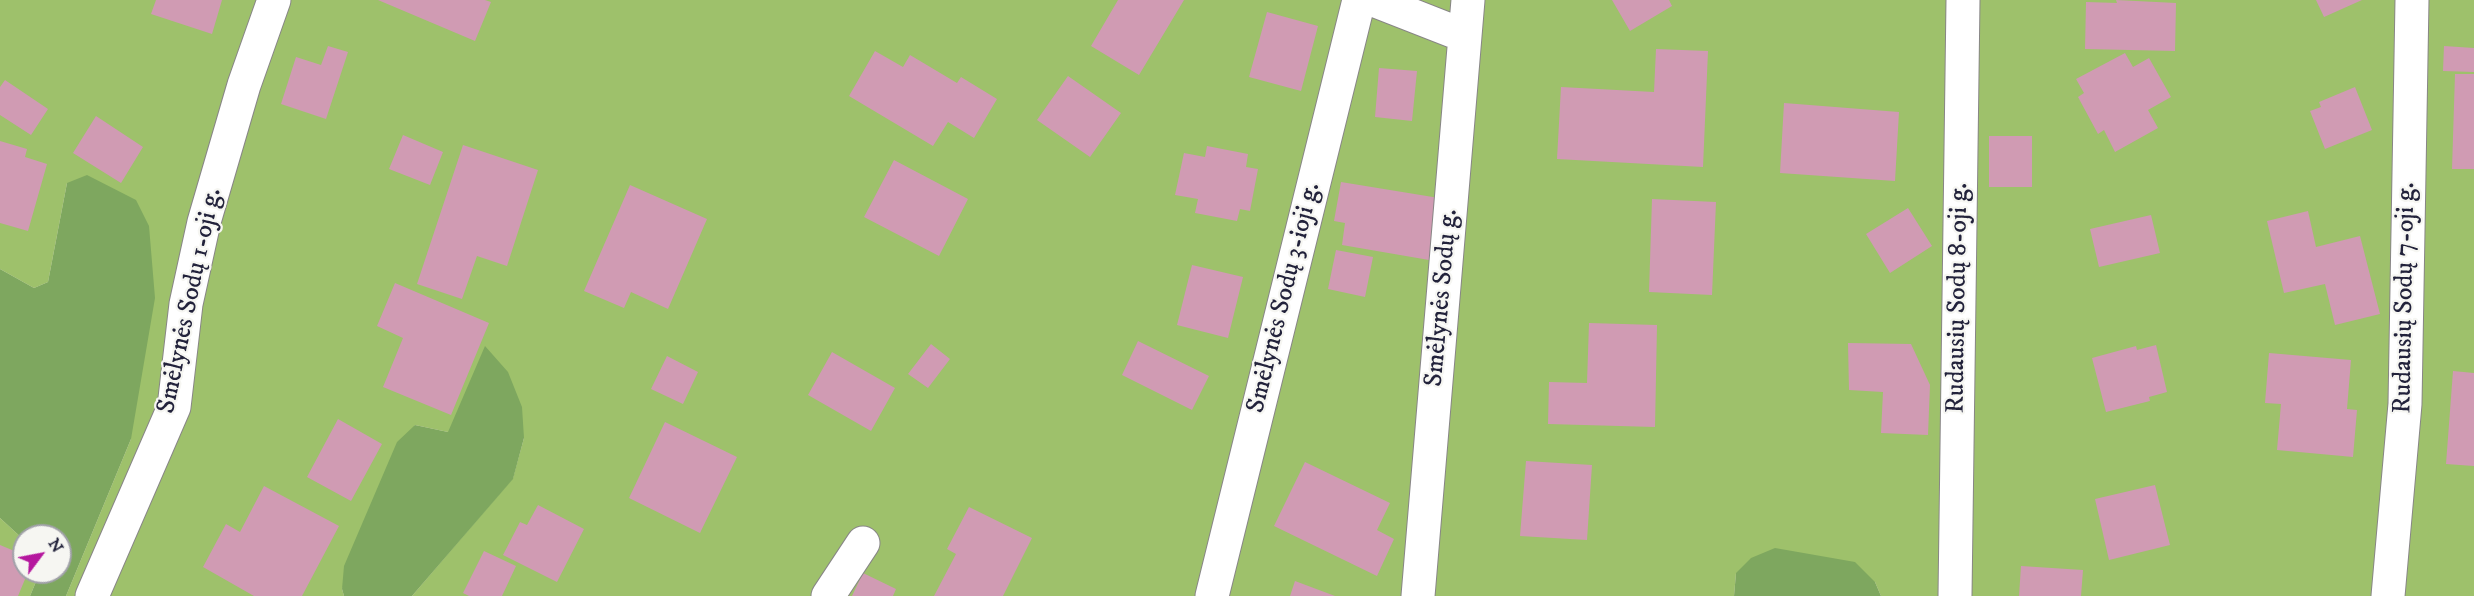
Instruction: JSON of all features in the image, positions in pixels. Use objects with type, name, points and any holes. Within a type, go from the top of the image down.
[{"type":"street","name":"Smėlynės Sodų 1-oji g.","points":[[92,596],[174,407],[186,304],[204,222],[244,85],[274,0]]},
{"type":"street","name":"Smėlynės Sodų 3-ioji g.","points":[[1212,596],[1359,0]]},
{"type":"street","points":[[1373,0],[1465,36]]},
{"type":"street","name":"Smėlynės Sodų g.","points":[[1418,596],[1468,0]]},
{"type":"street","name":"Rudausių Sodų 8-oji g.","points":[[1955,596],[1963,0]]},
{"type":"street","name":"Rudausių Sodų 7-oji g.","points":[[2388,596],[2405,404],[2412,0]]},
{"type":"street","points":[[828,596],[863,543]]},
{"type":"green space","points":[[0,0],[2474,0],[2474,596],[1881,596],[1875,582],[1736,573],[1734,596],[412,596],[513,478],[524,438],[448,432],[415,425],[342,589],[344,596],[66,596],[131,439],[67,183],[48,282],[34,288],[0,269]]},
{"type":"green space","points":[[87,175],[136,200],[149,226],[155,298],[131,439],[72,582],[72,524],[12,524],[12,529],[0,518],[0,269],[34,288],[48,282],[67,183]]},
{"type":"green space","points":[[485,346],[508,372],[522,407],[524,438],[513,479],[412,596],[344,596],[342,589],[344,566],[397,442],[415,425],[448,432]]},
{"type":"green space","points":[[0,518],[12,529],[12,584],[35,584],[30,596],[0,596]]},
{"type":"green space","points":[[1775,548],[1855,562],[1875,582],[1881,596],[1734,596],[1736,573],[1751,558]]},
{"type":"green space","points":[[35,584],[71,584],[66,596],[30,596]]},
{"type":"building","points":[[156,0],[222,0],[212,34],[151,14]]},
{"type":"building","points":[[378,0],[485,0],[491,2],[475,41]]},
{"type":"building","points":[[1118,0],[1184,0],[1139,75],[1091,46]]},
{"type":"building","points":[[1612,0],[1669,0],[1672,6],[1630,31]]},
{"type":"building","points":[[2116,0],[2176,3],[2175,51],[2085,49],[2086,2],[2117,3]]},
{"type":"building","points":[[2316,0],[2362,0],[2324,17]]},
{"type":"building","points":[[1267,12],[1318,26],[1301,91],[1249,77]]},
{"type":"building","points":[[328,46],[348,52],[326,119],[281,104],[296,57],[321,65]]},
{"type":"building","points":[[2444,46],[2474,48],[2474,72],[2443,71]]},
{"type":"building","points":[[1656,49],[1708,51],[1703,167],[1557,159],[1561,87],[1654,92]]},
{"type":"building","points":[[875,51],[903,67],[910,55],[957,83],[961,77],[997,99],[974,138],[948,122],[933,146],[849,96]]},
{"type":"building","points":[[2125,53],[2133,67],[2149,58],[2171,97],[2148,110],[2158,128],[2115,152],[2104,130],[2098,134],[2078,97],[2084,93],[2076,79]]},
{"type":"building","points":[[1379,68],[1417,71],[1412,121],[1375,117]]},
{"type":"building","points":[[2455,74],[2474,74],[2474,169],[2452,169]]},
{"type":"building","points":[[1068,76],[1121,113],[1090,157],[1037,120]]},
{"type":"building","points":[[5,80],[48,109],[31,135],[0,115],[0,87]]},
{"type":"building","points":[[2355,87],[2372,130],[2325,149],[2310,111],[2321,107],[2319,102]]},
{"type":"building","points":[[1784,103],[1899,112],[1895,181],[1780,173]]},
{"type":"building","points":[[96,116],[143,147],[121,183],[73,153]]},
{"type":"building","points":[[403,135],[443,152],[430,185],[389,169]]},
{"type":"building","points":[[1989,136],[2032,136],[2032,187],[1989,187]]},
{"type":"building","points":[[0,141],[27,149],[25,157],[47,164],[28,231],[0,223]]},
{"type":"building","points":[[463,145],[538,170],[507,266],[477,256],[462,299],[417,284]]},
{"type":"building","points":[[1207,146],[1248,154],[1246,167],[1258,169],[1250,211],[1240,209],[1237,221],[1195,213],[1198,199],[1175,195],[1184,153],[1205,157]]},
{"type":"building","points":[[894,160],[968,199],[939,256],[864,217]]},
{"type":"building","points":[[1341,182],[1439,198],[1429,260],[1342,245],[1345,223],[1334,221]]},
{"type":"building","points":[[630,185],[707,219],[668,309],[631,292],[624,308],[584,291]]},
{"type":"building","points":[[1652,199],[1716,202],[1712,295],[1649,292]]},
{"type":"building","points":[[1908,208],[1932,246],[1890,273],[1866,234]]},
{"type":"building","points":[[2308,211],[2316,247],[2360,236],[2380,314],[2335,325],[2325,284],[2284,293],[2267,221]]},
{"type":"building","points":[[2151,215],[2160,253],[2099,267],[2090,229]]},
{"type":"building","points":[[1336,250],[1373,257],[1365,297],[1328,289]]},
{"type":"building","points":[[1192,265],[1243,277],[1228,338],[1177,325]]},
{"type":"building","points":[[395,283],[489,323],[451,415],[383,387],[403,338],[377,326]]},
{"type":"building","points":[[1589,323],[1657,325],[1655,427],[1548,424],[1549,382],[1587,383]]},
{"type":"building","points":[[1138,341],[1209,376],[1192,410],[1122,375]]},
{"type":"building","points":[[1848,343],[1911,344],[1930,385],[1928,435],[1881,433],[1883,392],[1849,390]]},
{"type":"building","points":[[931,344],[950,359],[928,388],[908,374]]},
{"type":"building","points":[[2156,345],[2167,392],[2149,397],[2150,401],[2106,412],[2092,358],[2136,346],[2137,350]]},
{"type":"building","points":[[832,352],[895,388],[871,431],[808,395]]},
{"type":"building","points":[[2269,353],[2351,360],[2347,409],[2357,410],[2353,457],[2277,450],[2281,404],[2265,403]]},
{"type":"building","points":[[667,356],[698,372],[683,404],[651,389]]},
{"type":"building","points":[[2453,371],[2474,373],[2474,466],[2446,464]]},
{"type":"building","points":[[338,419],[382,444],[351,501],[307,477]]},
{"type":"building","points":[[665,422],[737,457],[700,533],[629,498]]},
{"type":"building","points":[[1526,461],[1592,465],[1587,540],[1520,536]]},
{"type":"building","points":[[1305,462],[1390,503],[1377,530],[1394,539],[1377,576],[1274,526]]},
{"type":"building","points":[[2155,485],[2170,545],[2109,560],[2095,499]]},
{"type":"building","points":[[264,486],[339,526],[302,596],[254,596],[203,567],[226,524],[240,532]]},
{"type":"building","points":[[538,505],[584,529],[557,582],[503,555],[520,522],[527,525]]},
{"type":"building","points":[[969,507],[1032,538],[1003,596],[934,596],[956,554],[947,549]]},
{"type":"building","points":[[0,545],[12,550],[12,584],[23,584],[18,596],[0,596]]},
{"type":"building","points":[[484,551],[516,566],[502,596],[469,596],[463,593]]},
{"type":"building","points":[[2021,566],[2083,570],[2081,596],[2019,596]]},
{"type":"building","points":[[863,573],[896,589],[893,596],[852,596]]},
{"type":"building","points":[[1295,581],[1335,596],[1290,596]]}]
